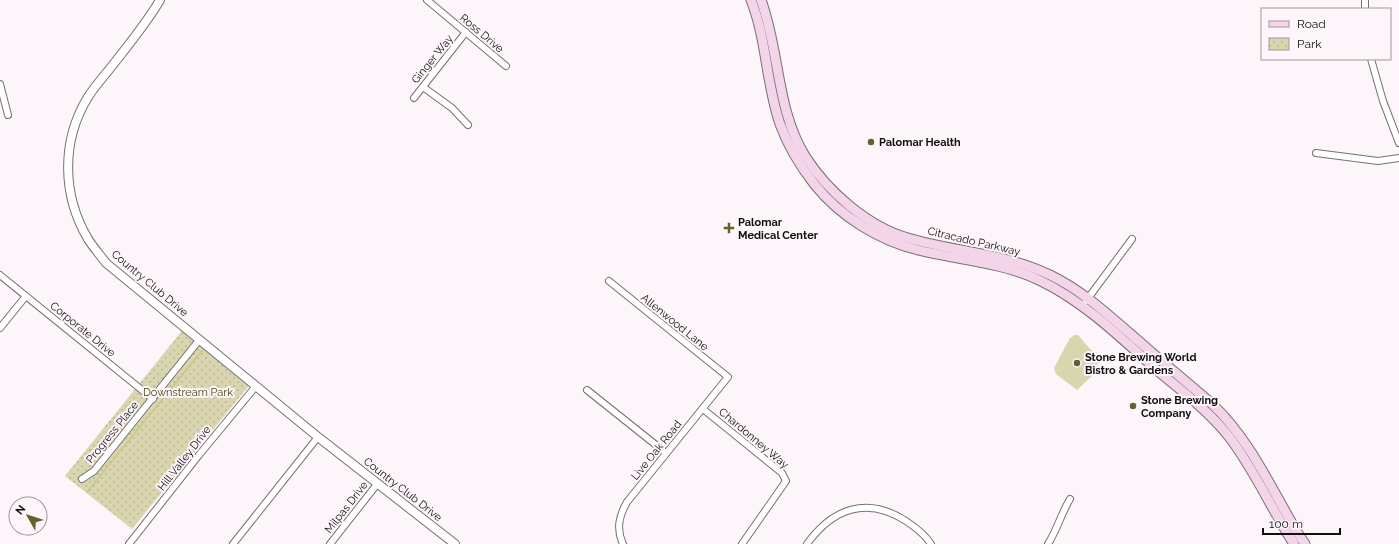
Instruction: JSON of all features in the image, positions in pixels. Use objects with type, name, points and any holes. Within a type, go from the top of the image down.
[{"type":"main road","name":"Citracado Parkway","points":[[751,0],[761,31],[772,91],[780,123],[790,147],[800,164],[826,197],[862,226],[887,239],[916,249],[990,264],[1023,274],[1085,301]]},
{"type":"main road","name":"Citracado Parkway","points":[[761,0],[773,44],[786,110],[794,134],[805,156],[829,187],[842,200],[864,217],[906,238],[986,254],[1012,261],[1050,276],[1085,301],[1216,408],[1246,446],[1294,544]]},
{"type":"main road","name":"Citracado Parkway","points":[[1279,512],[1305,544]]},
{"type":"street","name":"Country Club Drive","points":[[160,0],[149,20],[104,76],[85,103],[73,130],[68,156],[68,182],[78,220],[88,240],[106,263],[318,436],[455,544]]},
{"type":"street","name":"Ross Drive","points":[[427,0],[506,66]]},
{"type":"street","name":"Ginger Way","points":[[414,98],[466,32]]},
{"type":"street","points":[[1371,60],[1383,101],[1399,143]]},
{"type":"street","points":[[0,84],[8,116]]},
{"type":"street","points":[[423,87],[452,108],[468,125]]},
{"type":"street","points":[[1316,153],[1378,161],[1399,158]]},
{"type":"street","points":[[1085,301],[1132,239]]},
{"type":"street","name":"Corporate Drive","points":[[0,275],[153,399]]},
{"type":"street","name":"Allenwood Lane","points":[[609,282],[728,377]]},
{"type":"street","points":[[0,328],[26,296]]},
{"type":"street","name":"Progress Place","points":[[82,479],[94,471],[200,339]]},
{"type":"street","name":"Live Oak Road","points":[[623,544],[619,527],[622,510],[627,502],[728,377]]},
{"type":"street","name":"Hill Valley Drive","points":[[129,544],[256,386]]},
{"type":"street","points":[[587,390],[666,453]]},
{"type":"street","name":"Chardonney Way","points":[[703,409],[782,473],[786,481],[742,544]]},
{"type":"street","points":[[233,544],[318,436]]},
{"type":"street","name":"Milpas Drive","points":[[330,544],[378,483]]},
{"type":"street","points":[[1048,544],[1056,530],[1062,512],[1070,499]]},
{"type":"street","points":[[807,544],[826,522],[849,510],[865,508],[881,509],[896,515],[916,528],[930,544]]},
{"type":"green space","name":"Downstream Park","points":[[185,327],[252,382],[132,529],[65,476]]},
{"type":"green space","points":[[1074,335],[1078,335],[1091,350],[1104,357],[1091,372],[1093,375],[1077,390],[1056,374],[1054,368],[1070,338]]},
{"type":"waterway","points":[[87,492],[204,348]]},
{"type":"place","name":"Palomar Health","points":[[871,142]]},
{"type":"place","name":"Palomar Medical Center","points":[[729,228]]},
{"type":"place","name":"Stone Brewing World Bistro & Gardens","points":[[1077,363]]},
{"type":"place","name":"Stone Brewing Company","points":[[1133,406]]}]
